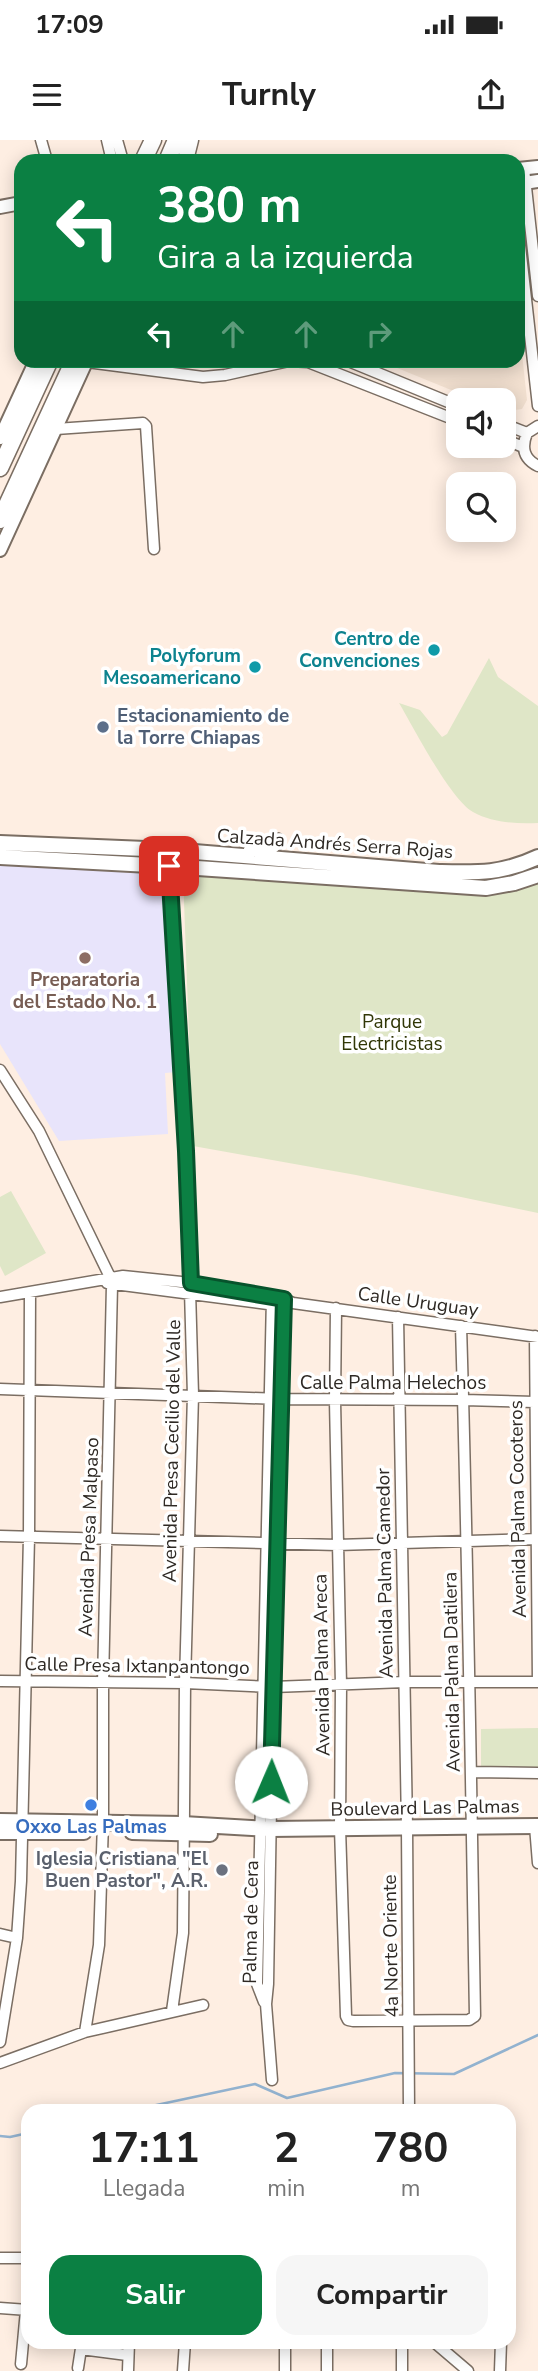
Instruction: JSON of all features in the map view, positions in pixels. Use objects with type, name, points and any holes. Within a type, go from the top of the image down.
[{"type":"highway","points":[[0,468],[46,368]]},
{"type":"highway","points":[[2,515],[79,368]]},
{"type":"highway","points":[[2,515],[37,468]]},
{"type":"main road","points":[[236,856],[247,850],[268,849],[277,841]]},
{"type":"main road","name":"Calzada Andrés Serra Rojas","points":[[0,843],[170,850],[439,872],[482,873],[512,869],[538,857]]},
{"type":"main road","name":"Calzada Andrés Serra Rojas","points":[[0,857],[486,888],[538,875]]},
{"type":"main road","points":[[0,1821],[21,1826]]},
{"type":"main road","points":[[0,1832],[21,1826]]},
{"type":"main road","name":"Boulevard Las Palmas","points":[[21,1826],[263,1830],[536,1826]]},
{"type":"street","points":[[527,182],[538,296]]},
{"type":"street","points":[[525,290],[538,406]]},
{"type":"street","points":[[0,438],[32,368]]},
{"type":"street","points":[[0,550],[80,368]]},
{"type":"street","points":[[136,368],[203,377],[257,368]]},
{"type":"street","points":[[323,368],[446,416]]},
{"type":"street","points":[[365,368],[446,401]]},
{"type":"street","points":[[55,429],[143,423],[146,426],[154,549]]},
{"type":"street","points":[[538,426],[527,433],[523,447],[525,455],[538,466]]},
{"type":"street","points":[[516,429],[527,433]]},
{"type":"street","points":[[516,444],[523,447]]},
{"type":"street","name":"Avenida Presa Cecilio del Valle","points":[[170,850],[186,1151],[193,1395],[185,1683],[183,1933],[172,2011]]},
{"type":"street","name":"Avenida Presa Malpaso","points":[[0,1070],[39,1132],[108,1281],[111,1394],[103,1683],[103,1827],[99,1945],[85,2032]]},
{"type":"street","name":"Calle Uruguay","points":[[0,1297],[108,1281],[191,1288],[536,1337]]},
{"type":"street","points":[[0,2042],[5,1986],[18,1938],[21,1881],[29,1537],[30,1292]]},
{"type":"street","name":"Palma de Cera","points":[[271,1301],[274,1399],[272,1543],[263,1830],[268,1984],[265,2004],[272,2080]]},
{"type":"street","name":"Palma de Cera","points":[[274,1399],[286,1303]]},
{"type":"street","name":"Avenida Palma Areca","points":[[336,1308],[337,1545],[346,2016],[348,2020],[409,2020]]},
{"type":"street","name":"Avenida Palma Camedor","points":[[398,1317],[407,1827]]},
{"type":"street","name":"Avenida Palma Datilera","points":[[409,2020],[474,2018],[468,1542],[461,1325]]},
{"type":"street","name":"Avenida Palma Cocoteros","points":[[536,1337],[534,1402],[538,1682]]},
{"type":"street","name":"Calle Palma Helechos","points":[[0,1389],[335,1401],[464,1399],[534,1402]]},
{"type":"street","points":[[0,1536],[337,1545],[538,1539]]},
{"type":"street","name":"Calle Presa Ixtanpantongo","points":[[0,1681],[185,1683],[268,1687],[405,1682],[538,1682]]},
{"type":"street","points":[[471,1772],[538,1773]]},
{"type":"street","points":[[536,1826],[538,1863]]},
{"type":"street","name":"4a Norte Oriente","points":[[407,1827],[409,2104]]},
{"type":"street","points":[[0,1934],[18,1938]]},
{"type":"street","points":[[0,2063],[85,2032],[203,2005]]},
{"type":"street","points":[[0,2258],[21,2258]]},
{"type":"street","points":[[0,2308],[21,2310]]},
{"type":"street","points":[[21,2364],[23,2349]]},
{"type":"street","points":[[78,2368],[81,2349]]},
{"type":"street","points":[[100,2349],[127,2355]]},
{"type":"street","points":[[127,2349],[128,2371]]},
{"type":"street","points":[[183,2371],[185,2349]]},
{"type":"street","points":[[285,2349],[285,2371]]},
{"type":"street","points":[[327,2349],[327,2371]]},
{"type":"street","points":[[402,2349],[402,2371]]},
{"type":"street","points":[[442,2349],[468,2371]]},
{"type":"street","points":[[500,2371],[501,2349]]},
{"type":"shaded area","points":[[397,368],[524,368],[527,400],[522,409],[516,410],[516,388],[446,388]]},
{"type":"shaded area","name":"Preparatoria del Estado No. 1","points":[[0,865],[164,872],[177,1072],[165,1073],[168,1134],[59,1141],[0,1044]]},
{"type":"green space","points":[[489,658],[498,677],[538,706],[538,823],[497,821],[481,816],[464,805],[443,778],[399,703],[420,710],[442,737],[447,734]]},
{"type":"green space","name":"Parque Electricistas","points":[[183,874],[502,894],[538,881],[538,1213],[356,1175],[193,1146]]},
{"type":"green space","points":[[11,1191],[46,1253],[5,1276],[0,1266],[0,1197]]},
{"type":"green space","points":[[538,1728],[538,1770],[481,1771],[481,1729]]},
{"type":"waterway","points":[[161,2104],[255,2084],[287,2098],[395,2073],[454,2074],[538,2035]]},
{"type":"waterway","points":[[0,2136],[21,2135]]},
{"type":"place","name":"Centro de Convenciones","points":[[434,650]]},
{"type":"place","name":"Polyforum Mesoamericano","points":[[255,667]]},
{"type":"place","name":"Estacionamiento de la Torre Chiapas","points":[[103,727]]},
{"type":"place","name":"Preparatoria del Estado No. 1","points":[[85,958]]},
{"type":"place","name":"Oxxo Las Palmas","points":[[91,1805]]},
{"type":"place","name":"Iglesia Cristiana \"El Buen Pastor\", A.R.","points":[[222,1870]]},
{"type":"route","points":[[169,866],[191,1283],[284,1299],[271,1782]]}]
